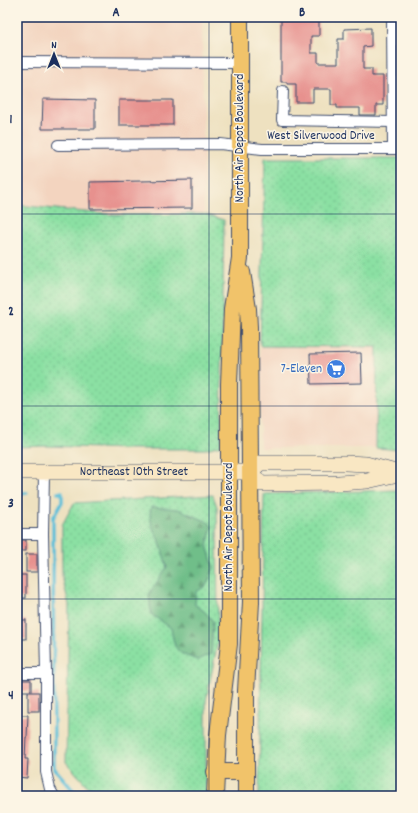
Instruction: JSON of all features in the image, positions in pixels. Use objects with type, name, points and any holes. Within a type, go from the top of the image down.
[{"type":"main road","name":"North Air Depot Boulevard","points":[[240,17],[240,258],[248,309],[249,326],[251,472],[251,602],[246,691],[246,796]]},
{"type":"main road","name":"North Air Depot Boulevard","points":[[215,796],[218,735],[229,644],[229,384],[232,309],[240,258]]},
{"type":"main road","name":"Northeast 10th Street","points":[[17,472],[251,472],[260,463],[346,463],[366,464],[400,473]]},
{"type":"main road","name":"Northeast 10th Street","points":[[251,472],[260,484],[339,483],[366,481],[400,473]]},
{"type":"main road","points":[[215,772],[246,772]]},
{"type":"street","points":[[392,17],[393,122],[397,149]]},
{"type":"street","points":[[17,62],[240,63]]},
{"type":"street","points":[[283,91],[282,120],[393,122]]},
{"type":"street","name":"West Silverwood Drive","points":[[58,145],[220,144],[262,149],[397,149]]},
{"type":"street","points":[[44,472],[43,534],[46,674],[46,772],[50,788],[54,796]]},
{"type":"street","points":[[17,534],[43,534]]},
{"type":"street","points":[[17,673],[46,674]]},
{"type":"shaded area","points":[[17,17],[202,17],[204,214],[115,215],[17,205]]},
{"type":"shaded area","points":[[260,346],[377,347],[376,448],[260,448]]},
{"type":"green space","points":[[265,158],[401,158],[401,450],[376,448],[377,347],[260,346]]},
{"type":"green space","points":[[17,205],[115,215],[204,214],[224,220],[221,445],[206,449],[123,449],[48,446],[17,447]]},
{"type":"green space","points":[[401,490],[401,796],[259,796],[264,494]]},
{"type":"green space","points":[[213,495],[217,507],[218,641],[206,701],[206,796],[96,796],[66,762],[69,605],[62,576],[62,525],[74,503]]},
{"type":"green space","points":[[151,507],[178,509],[206,521],[212,526],[207,545],[214,568],[206,586],[196,592],[195,605],[204,611],[213,621],[211,654],[198,660],[181,653],[174,642],[171,628],[151,614],[149,594],[167,567],[161,546],[151,522]]},
{"type":"building","points":[[281,17],[319,17],[319,36],[311,36],[311,53],[318,53],[318,63],[338,63],[338,39],[344,39],[344,29],[371,28],[371,46],[363,47],[363,69],[372,69],[372,76],[383,76],[383,105],[376,105],[376,115],[360,115],[360,108],[337,108],[337,105],[331,105],[331,89],[313,89],[313,102],[296,102],[296,84],[281,82]]},
{"type":"building","points":[[43,99],[95,100],[95,129],[42,129]]},
{"type":"building","points":[[119,100],[173,100],[173,125],[119,125]]},
{"type":"building","points":[[192,180],[192,208],[90,209],[90,182]]},
{"type":"building","name":"7-Eleven","points":[[361,353],[362,383],[311,384],[310,354]]},
{"type":"building","points":[[17,540],[26,540],[26,551],[17,551]]},
{"type":"building","points":[[26,554],[37,554],[37,572],[26,572]]},
{"type":"building","points":[[17,575],[26,575],[26,598],[17,598]]},
{"type":"building","points":[[17,620],[26,620],[26,639],[17,639]]},
{"type":"building","points":[[17,680],[31,680],[31,691],[17,691]]},
{"type":"building","points":[[28,692],[39,692],[39,711],[28,711]]},
{"type":"building","points":[[17,715],[28,715],[25,759],[28,759],[27,778],[17,777]]},
{"type":"waterway","points":[[58,493],[62,492],[62,502],[53,518],[54,768],[78,796]]},
{"type":"waterway","points":[[17,493],[27,493]]},
{"type":"place","name":"7-Eleven","points":[[336,369]]}]
